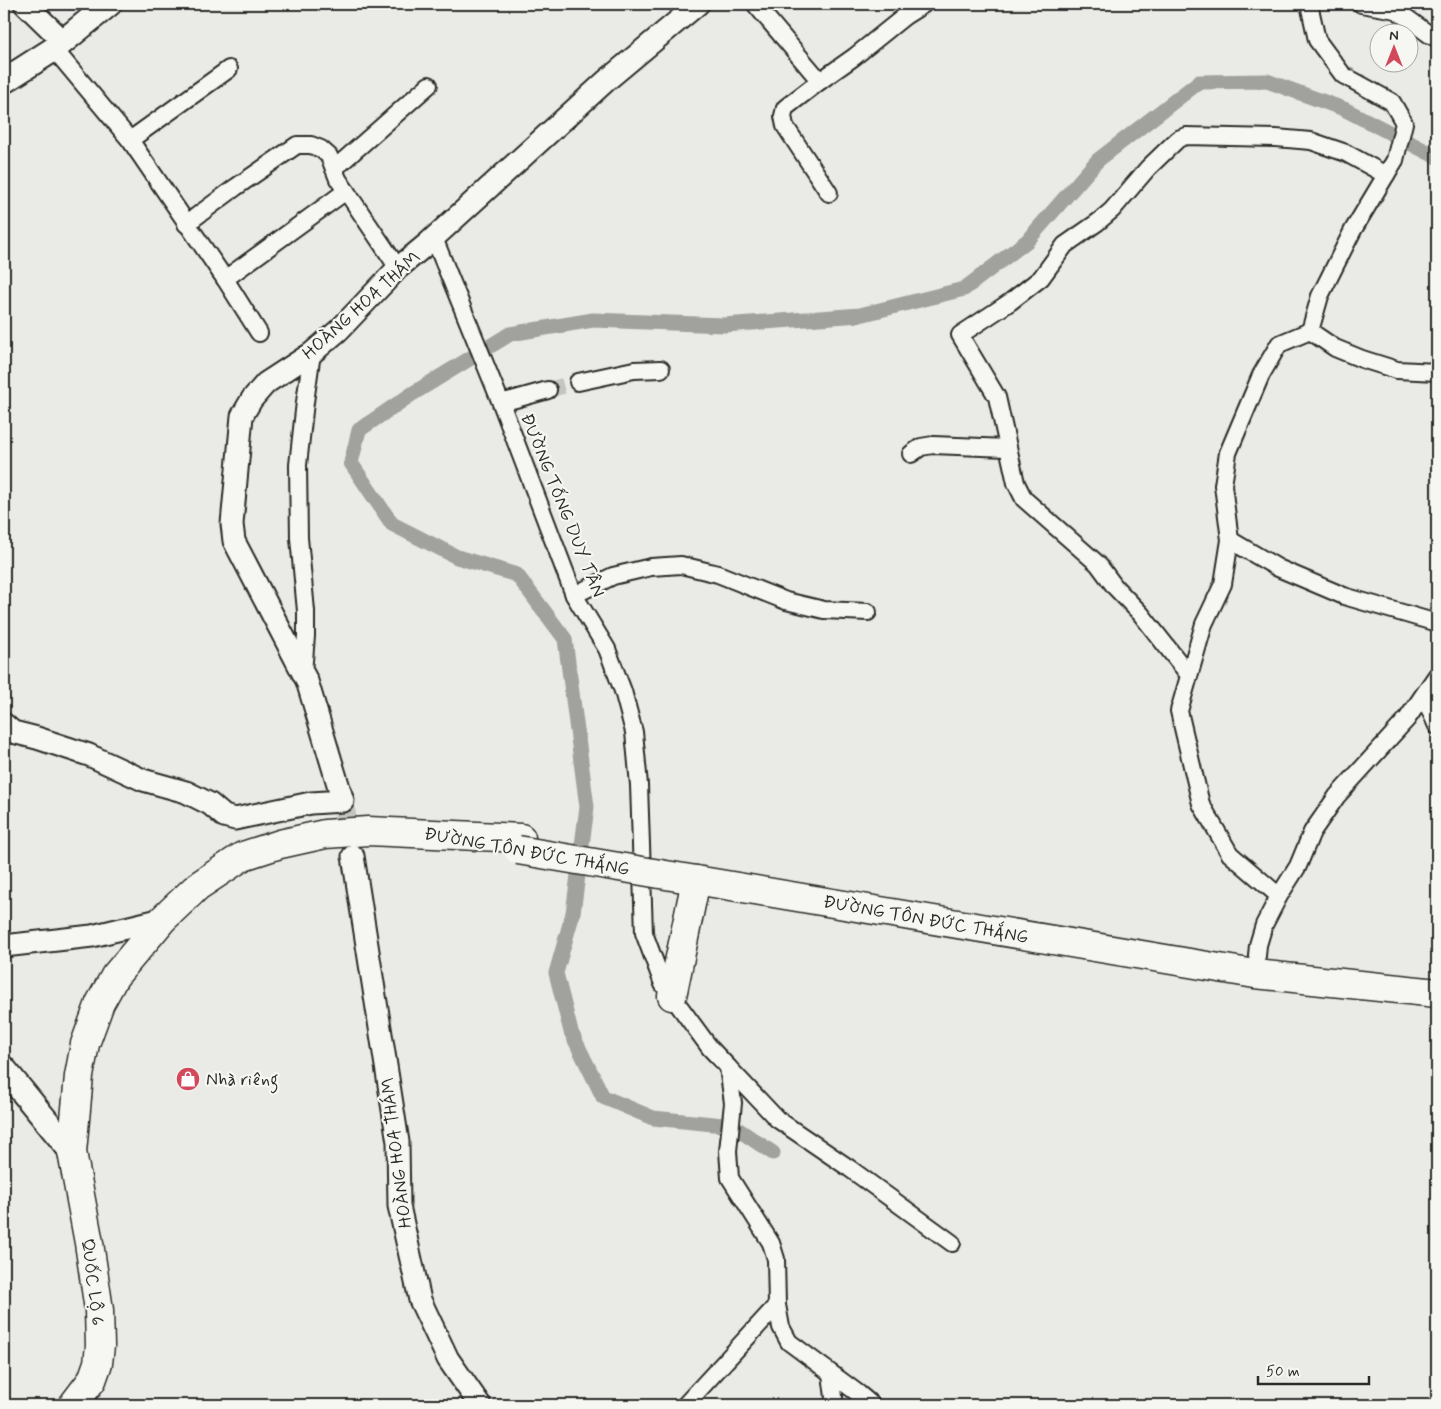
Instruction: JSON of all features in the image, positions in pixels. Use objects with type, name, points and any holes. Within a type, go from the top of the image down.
[{"type":"highway","name":"ĐƯỜNG TÔN ĐỨC THẮNG","points":[[72,1152],[78,1076],[86,1044],[100,1003],[115,976],[162,919],[198,886],[243,856],[280,844],[325,834],[368,831],[417,833],[519,844],[660,867],[1257,956],[1437,975]]},
{"type":"highway","name":"ĐƯỜNG TÔN ĐỨC THẮNG","points":[[660,867],[696,880],[1255,974],[1437,993]]},
{"type":"highway","points":[[672,996],[696,880]]},
{"type":"highway","name":"QUỐC LỘ 6","points":[[72,1152],[99,1310],[100,1346],[98,1363],[92,1380],[73,1405]]},
{"type":"main road","points":[[4,81],[58,45],[109,4]]},
{"type":"main road","points":[[4,1069],[72,1152]]},
{"type":"street","points":[[25,4],[130,140],[225,279],[259,333]]},
{"type":"street","name":"HOÀNG HOA THÁM","points":[[4,724],[13,732],[89,755],[143,780],[186,792],[210,804],[224,816],[235,819],[310,803],[343,801],[307,681],[234,541],[232,524],[242,416],[252,399],[266,383],[312,353],[339,330],[398,268],[434,238],[607,80],[698,4]]},
{"type":"street","points":[[755,4],[820,81]]},
{"type":"street","points":[[829,193],[785,126],[783,116],[785,108],[854,57],[904,16],[924,4]]},
{"type":"street","points":[[1309,4],[1317,40],[1343,75],[1392,102],[1404,122],[1395,160],[1353,230],[1320,296],[1310,331]]},
{"type":"street","points":[[1361,4],[1399,7],[1430,35],[1437,38]]},
{"type":"street","points":[[130,140],[229,69]]},
{"type":"street","points":[[334,169],[429,85]]},
{"type":"street","points":[[1188,675],[1141,614],[1115,587],[1098,564],[1024,499],[1016,484],[997,397],[960,335],[1010,302],[1041,278],[1065,245],[1112,210],[1148,168],[1178,139],[1186,136],[1276,138],[1311,141],[1346,153],[1386,175]]},
{"type":"street","points":[[186,224],[297,144],[310,144],[321,149],[329,156],[346,191],[398,268]]},
{"type":"street","points":[[225,279],[346,191]]},
{"type":"street","name":"ĐƯỜNG TỐNG DUY TÂN","points":[[434,238],[491,377],[574,594],[607,648],[623,691],[634,732],[639,795],[644,933],[663,984],[710,1048],[777,1119],[849,1168],[952,1243]]},
{"type":"street","points":[[1310,331],[1335,348],[1362,359],[1397,370],[1437,372]]},
{"type":"street","points":[[1278,896],[1230,854],[1201,804],[1178,711],[1204,624],[1223,584],[1230,540],[1223,485],[1228,453],[1261,375],[1278,344],[1310,331]]},
{"type":"street","points":[[303,673],[306,619],[299,538],[298,465],[304,402],[312,353]]},
{"type":"street","points":[[578,382],[634,370],[661,369]]},
{"type":"street","points":[[501,403],[548,390]]},
{"type":"street","points":[[911,454],[921,447],[933,444],[1007,448]]},
{"type":"street","points":[[1230,540],[1278,568],[1344,596],[1437,623]]},
{"type":"street","points":[[574,594],[613,576],[651,567],[681,565],[718,574],[786,601],[824,610],[868,612]]},
{"type":"street","points":[[1437,672],[1427,703],[1437,726]]},
{"type":"street","points":[[1257,956],[1264,925],[1278,896],[1298,866],[1312,832],[1336,796],[1407,719],[1437,672]]},
{"type":"street","name":"HOÀNG HOA THÁM","points":[[353,856],[398,1142],[399,1206],[420,1300],[448,1359],[480,1405]]},
{"type":"street","points":[[4,946],[92,936],[162,919]]},
{"type":"street","points":[[728,1067],[733,1103],[728,1151],[730,1178],[771,1243],[776,1259],[777,1305],[781,1328],[789,1342],[872,1405]]},
{"type":"street","points":[[686,1405],[777,1305]]},
{"type":"street","points":[[832,1374],[834,1405]]},
{"type":"waterway","points":[[773,1153],[733,1126],[653,1118],[603,1097],[571,1032],[556,973],[573,913],[587,807],[565,639],[517,575],[457,557],[392,524],[351,463],[359,430],[412,394],[510,334],[593,320],[724,325],[860,315],[964,289],[1027,241],[1098,160],[1199,82],[1267,81],[1344,109],[1437,157]]},
{"type":"tunnel","points":[[548,390],[578,382]]},
{"type":"tunnel","points":[[343,801],[351,846]]},
{"type":"place","name":"Nhà riêng","points":[[188,1079]]}]
